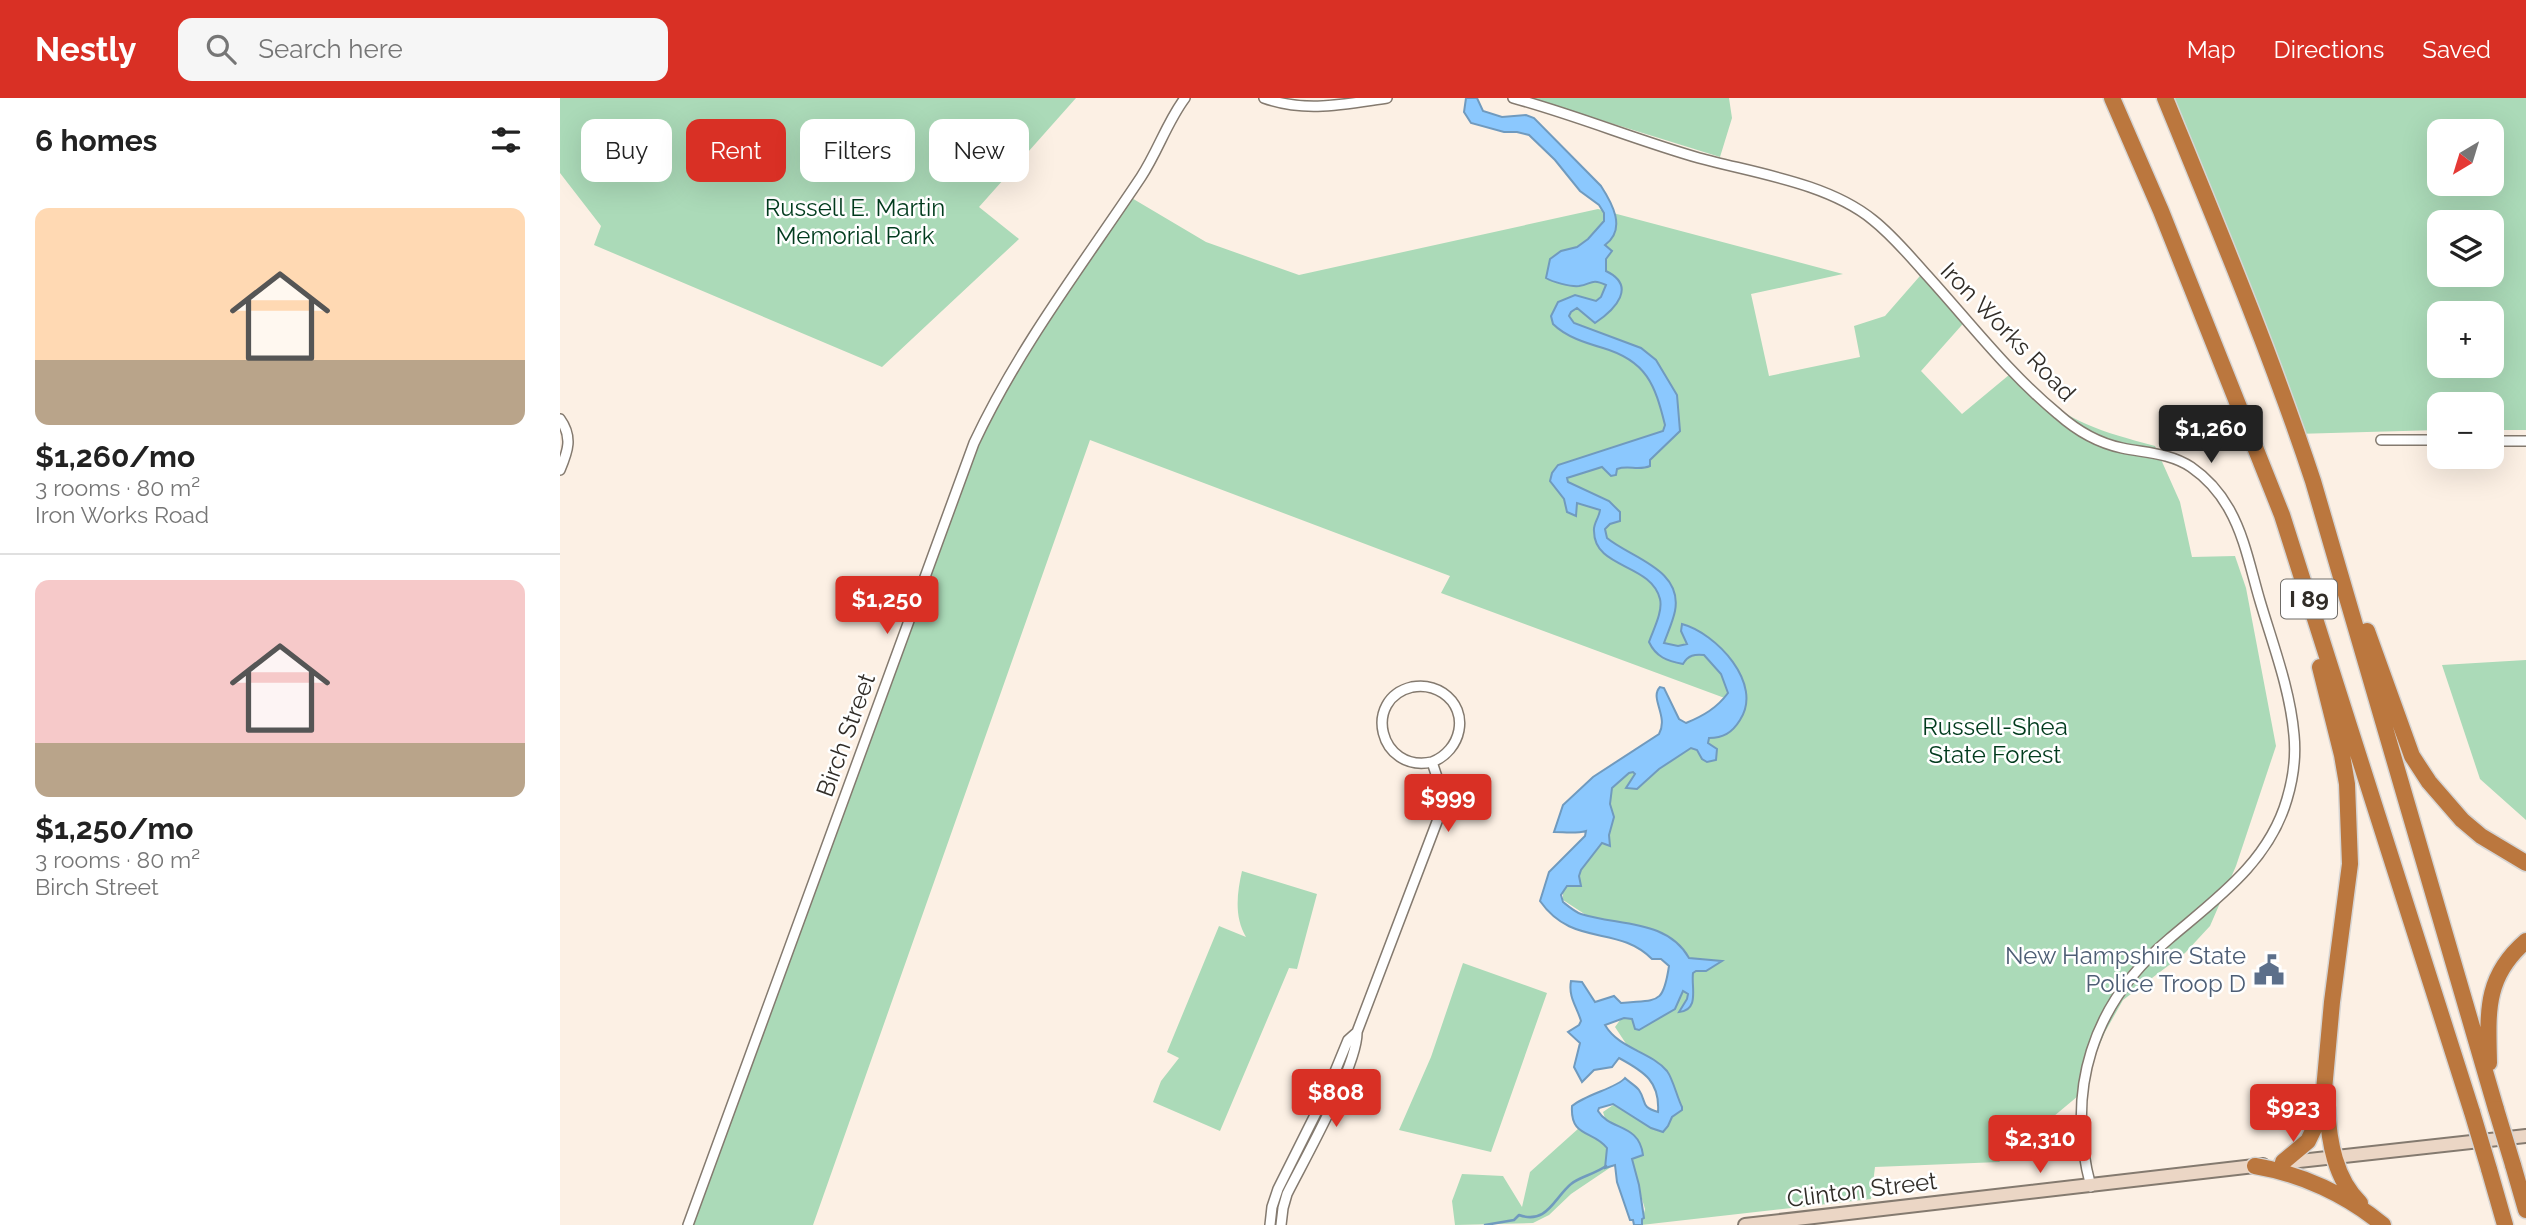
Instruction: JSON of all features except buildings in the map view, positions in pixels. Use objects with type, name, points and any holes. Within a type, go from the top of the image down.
[{"type":"highway","name":"I 89","points":[[2112,98],[2161,211],[2282,515],[2472,1112],[2505,1225]]},
{"type":"highway","name":"I 89","points":[[2165,98],[2241,282],[2284,395],[2331,539],[2526,1210]]},
{"type":"highway","points":[[2282,515],[2342,755],[2347,784],[2350,864],[2332,1002],[2322,1112],[2312,1134],[2300,1150],[2283,1162]]},
{"type":"highway","points":[[2331,539],[2412,756],[2429,782],[2462,820],[2526,863]]},
{"type":"highway","points":[[2490,1087],[2487,1016],[2490,996],[2497,977],[2513,952],[2526,941]]},
{"type":"highway","points":[[2326,1091],[2329,1134],[2345,1184],[2354,1198],[2377,1220]]},
{"type":"highway","points":[[2255,1166],[2274,1169],[2329,1190],[2377,1220]]},
{"type":"main road","name":"Clinton Street","points":[[1745,1225],[2526,1136]]},
{"type":"street","name":"Birch Street","points":[[688,1225],[974,443],[995,398],[1042,321],[1143,174],[1170,120],[1185,98]]},
{"type":"street","points":[[1264,98],[1290,105],[1318,107],[1387,98]]},
{"type":"street","name":"Iron Works Road","points":[[1513,98],[1696,157],[1807,187],[1844,202],[1870,217],[1892,237],[1990,349],[2062,418],[2105,443],[2154,453],[2191,467],[2213,487],[2231,512],[2242,539],[2291,711],[2295,741],[2287,801],[2266,847],[2248,870],[2143,963],[2124,986],[2103,1020],[2092,1047],[2081,1105],[2083,1155],[2091,1187]]},
{"type":"street","points":[[560,470],[569,446],[563,422]]},
{"type":"street","points":[[2381,440],[2427,440]]},
{"type":"street","points":[[2504,441],[2526,441]]},
{"type":"street","points":[[1411,687],[1441,691],[1452,701],[1458,715],[1460,730],[1455,744],[1446,755],[1432,762],[1417,764],[1402,759],[1390,750],[1383,736],[1382,720],[1387,706],[1397,694],[1411,687]]},
{"type":"street","points":[[1281,1225],[1284,1201],[1294,1170],[1331,1093],[1348,1040],[1357,1032],[1438,819],[1441,789],[1432,762]]},
{"type":"street","points":[[1270,1225],[1274,1197],[1294,1170]]},
{"type":"green space","name":"Russell E. Martin Memorial Park","points":[[560,98],[1076,98],[1029,151],[1029,119],[929,119],[929,182],[1001,182],[979,207],[1019,239],[882,367],[594,245],[601,226],[560,173]]},
{"type":"green space","points":[[1530,98],[1729,98],[1732,118],[1720,157]]},
{"type":"green space","points":[[2162,98],[2526,98],[2526,430],[2504,430],[2504,392],[2427,392],[2427,430],[2295,434]]},
{"type":"green space","name":"Russell-Shea State Forest","points":[[1130,197],[1206,242],[1299,275],[1598,209],[1843,274],[1751,294],[1769,376],[1860,357],[1854,326],[1885,316],[1926,269],[1969,317],[1921,371],[1962,414],[2015,370],[2062,412],[2095,428],[2155,446],[2180,502],[2192,557],[2235,556],[2246,588],[2276,746],[2236,866],[2210,926],[2185,953],[2123,1000],[2105,1032],[2078,1096],[1999,1162],[1875,1167],[1871,1199],[1641,1225],[1645,1209],[1624,1139],[1606,1121],[1603,1112],[1616,1103],[1639,1119],[1662,1111],[1662,1098],[1615,1027],[1623,1016],[1646,1016],[1681,982],[1650,931],[1586,915],[1563,900],[1563,891],[1604,791],[1634,765],[1730,700],[1441,593],[1450,576],[1090,440],[813,1225],[693,1225],[991,412],[1035,337]]},
{"type":"green space","points":[[2526,660],[2526,820],[2480,779],[2442,665]]},
{"type":"green space","points":[[1242,871],[1317,894],[1297,969],[1289,968],[1220,1131],[1153,1102],[1161,1081],[1179,1058],[1167,1052],[1219,926],[1246,937],[1238,905]]},
{"type":"green space","points":[[1463,963],[1547,993],[1491,1152],[1399,1130],[1431,1057]]},
{"type":"green space","points":[[1579,1128],[1607,1148],[1605,1167],[1614,1165],[1571,1194],[1549,1215],[1533,1223],[1455,1225],[1452,1201],[1462,1174],[1503,1176],[1522,1207],[1530,1172]]},
{"type":"water","points":[[1466,98],[1477,98],[1483,111],[1502,117],[1526,115],[1534,118],[1601,186],[1613,208],[1616,224],[1612,239],[1605,245],[1612,251],[1606,259],[1606,271],[1620,283],[1620,297],[1610,311],[1595,323],[1577,308],[1569,316],[1574,323],[1641,348],[1656,360],[1677,395],[1680,431],[1650,460],[1650,466],[1617,469],[1616,475],[1611,476],[1602,467],[1567,478],[1568,482],[1609,501],[1620,512],[1620,521],[1605,529],[1607,538],[1653,566],[1671,585],[1675,597],[1675,611],[1664,643],[1678,646],[1687,644],[1681,631],[1682,624],[1695,629],[1722,649],[1733,662],[1746,691],[1746,706],[1737,725],[1727,734],[1709,738],[1708,743],[1717,749],[1716,760],[1707,762],[1697,750],[1691,748],[1659,769],[1637,789],[1626,788],[1635,774],[1633,772],[1612,788],[1610,804],[1614,817],[1609,835],[1610,846],[1602,843],[1581,870],[1581,886],[1567,886],[1561,895],[1563,902],[1579,913],[1655,930],[1680,945],[1689,958],[1722,961],[1706,971],[1693,973],[1693,997],[1686,1010],[1679,1012],[1688,994],[1683,991],[1675,1009],[1639,1030],[1635,1029],[1632,1019],[1624,1018],[1605,1025],[1618,1040],[1660,1064],[1667,1071],[1682,1107],[1663,1132],[1651,1128],[1613,1104],[1599,1108],[1598,1111],[1603,1117],[1630,1132],[1640,1145],[1643,1155],[1632,1159],[1644,1218],[1642,1225],[1634,1225],[1633,1220],[1630,1220],[1617,1182],[1615,1165],[1605,1168],[1607,1148],[1579,1129],[1572,1116],[1572,1106],[1625,1078],[1639,1090],[1646,1106],[1658,1112],[1656,1093],[1643,1073],[1619,1058],[1612,1067],[1594,1070],[1582,1082],[1574,1067],[1580,1043],[1568,1032],[1581,1021],[1570,987],[1571,981],[1582,982],[1595,1002],[1614,996],[1621,1003],[1651,1000],[1661,994],[1669,966],[1661,959],[1652,959],[1638,948],[1624,942],[1566,925],[1553,916],[1540,901],[1549,872],[1585,836],[1586,831],[1554,832],[1563,805],[1593,777],[1659,734],[1662,721],[1657,691],[1660,687],[1664,688],[1679,719],[1686,723],[1709,711],[1728,693],[1721,674],[1704,655],[1692,656],[1683,664],[1667,660],[1655,651],[1649,642],[1660,610],[1660,599],[1655,587],[1603,553],[1596,543],[1594,528],[1600,510],[1577,503],[1576,516],[1567,512],[1564,499],[1550,481],[1558,465],[1663,431],[1665,425],[1653,386],[1639,368],[1618,353],[1583,342],[1553,324],[1551,316],[1558,302],[1575,295],[1596,301],[1601,297],[1606,285],[1601,283],[1571,286],[1546,278],[1550,259],[1588,239],[1604,221],[1604,213],[1529,135],[1504,132],[1471,123],[1464,112]]},
{"type":"waterway","points":[[1485,1225],[1514,1220],[1519,1215],[1537,1216],[1549,1208],[1571,1184],[1606,1166]]},
{"type":"place","name":"New Hampshire State Police Troop D","points":[[2269,970]]}]
